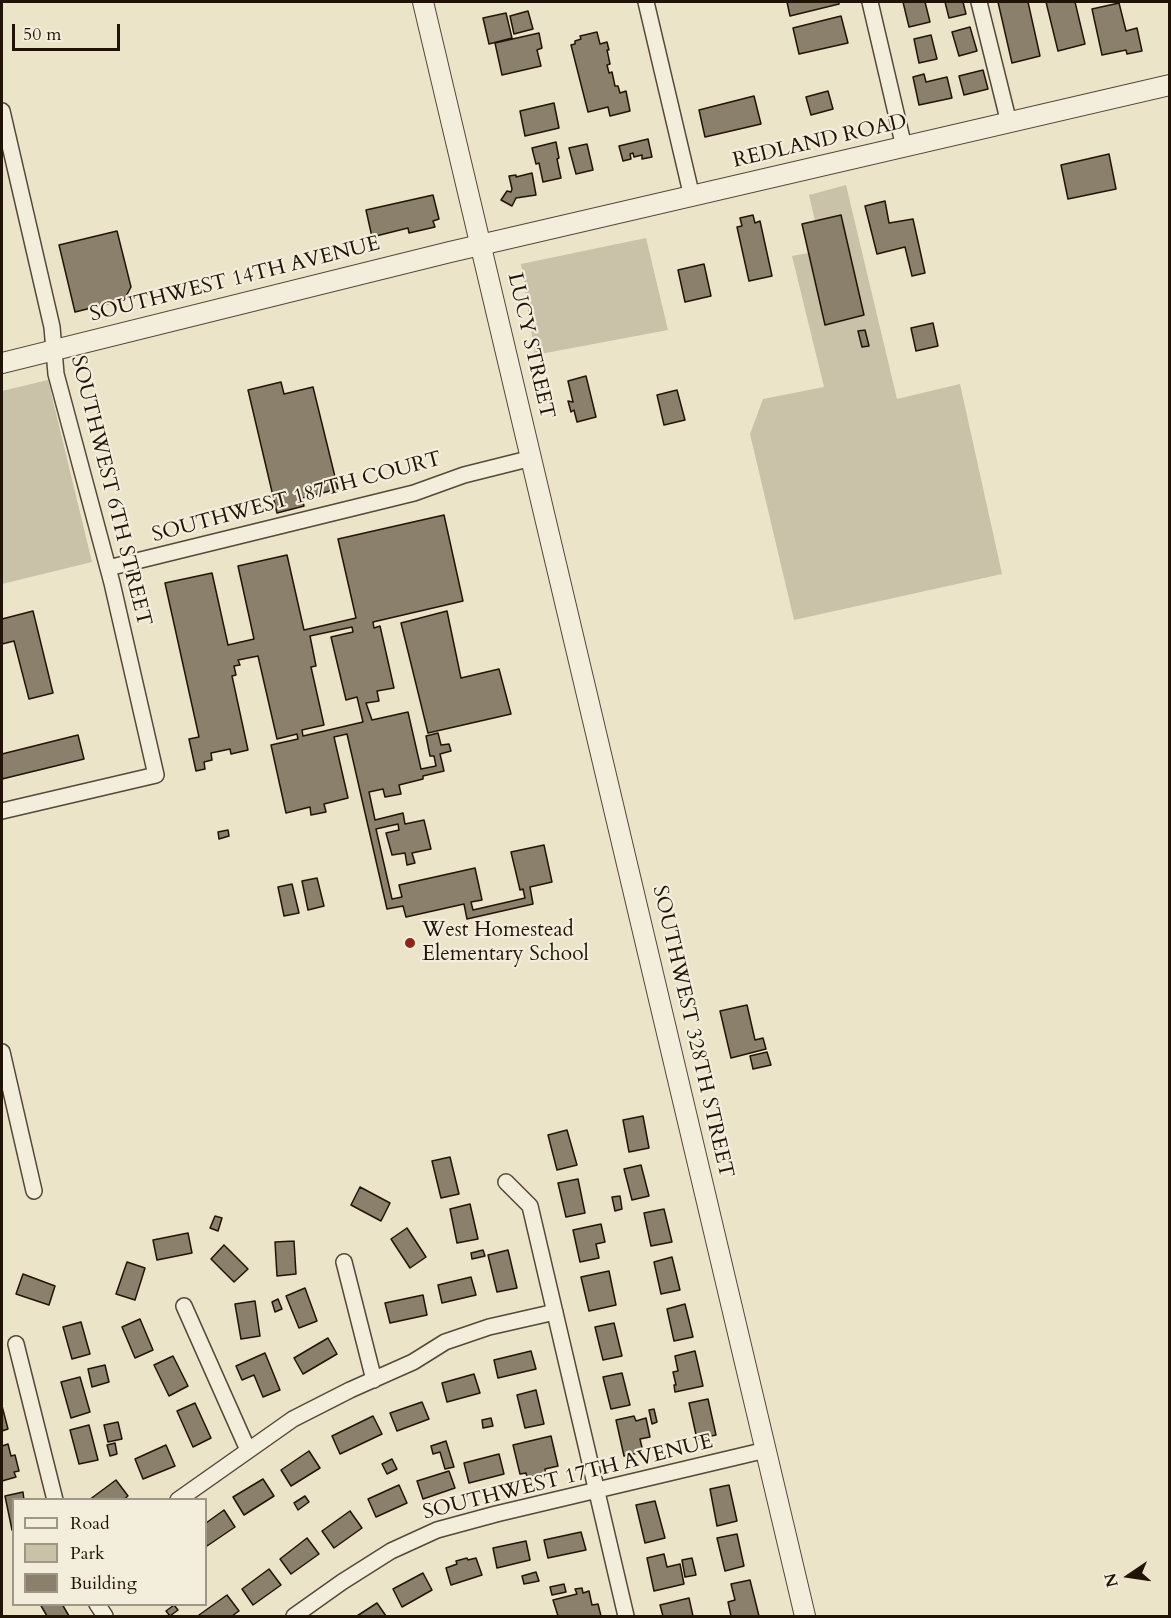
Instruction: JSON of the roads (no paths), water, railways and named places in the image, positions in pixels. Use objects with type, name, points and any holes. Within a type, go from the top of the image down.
[{"type":"street","name":"LUCY STREET","points":[[423,2],[531,458]]},
{"type":"street","points":[[646,2],[692,197]]},
{"type":"street","points":[[870,2],[904,147]]},
{"type":"street","points":[[979,2],[1009,123]]},
{"type":"street","name":"REDLAND ROAD","points":[[481,245],[1170,85]]},
{"type":"street","name":"SOUTHWEST 6TH STREET","points":[[2,111],[52,327],[56,374],[65,414],[86,482],[108,568],[156,775],[2,811]]},
{"type":"street","name":"SOUTHWEST 14TH AVENUE","points":[[2,363],[481,245]]},
{"type":"street","name":"SOUTHWEST 187TH COURT","points":[[108,568],[414,493],[464,475],[531,458]]},
{"type":"street","name":"SOUTHWEST 328TH STREET","points":[[531,458],[805,1617]]},
{"type":"street","points":[[2,1052],[34,1191]]},
{"type":"street","points":[[506,1182],[530,1206],[626,1617]]},
{"type":"street","points":[[344,1263],[374,1380]]},
{"type":"street","points":[[184,1306],[248,1450]]},
{"type":"street","points":[[181,1498],[279,1428],[307,1411],[413,1362],[434,1348],[458,1337],[489,1327],[555,1312]]},
{"type":"street","points":[[16,1344],[54,1498]]},
{"type":"street","name":"SOUTHWEST 17TH AVENUE","points":[[294,1617],[370,1563],[421,1536],[487,1516],[766,1450]]},
{"type":"place","name":"West Homestead Elementary School","points":[[410,943]]}]
